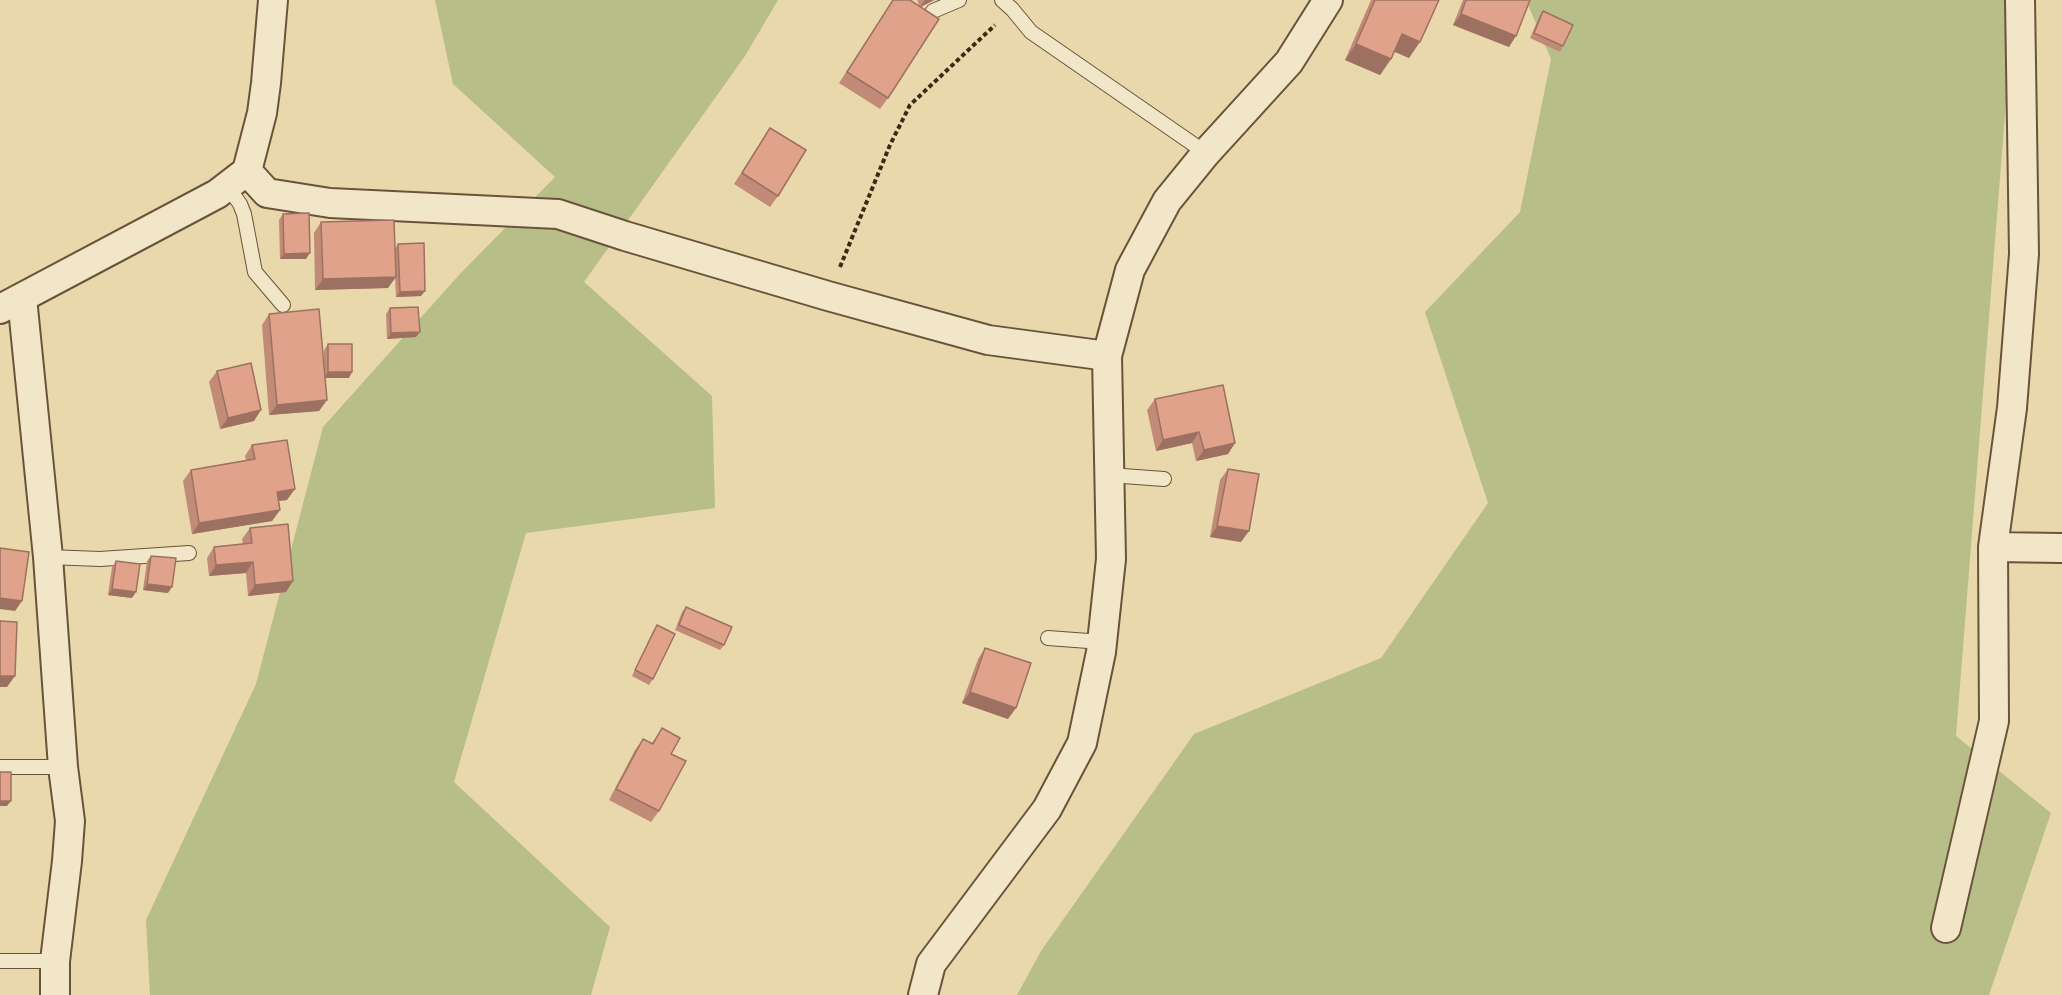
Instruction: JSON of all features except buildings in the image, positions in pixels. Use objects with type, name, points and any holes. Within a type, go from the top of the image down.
[{"type":"street","points":[[56,995],[55,961],[70,821],[63,767],[48,557],[11,303],[207,200],[238,179],[262,113],[273,0]]},
{"type":"street","points":[[923,995],[931,964],[1047,809],[1082,743],[1102,642],[1111,559],[1107,356],[1130,270],[1167,201],[1206,153],[1289,62],[1328,0]]},
{"type":"street","points":[[1946,928],[1994,721],[1993,547],[2012,408],[2024,254],[2020,0]]},
{"type":"street","points":[[238,179],[267,193],[330,203],[558,214],[828,296],[988,340],[1107,356]]},
{"type":"street","points":[[1993,547],[2062,548]]},
{"type":"lane","points":[[933,11],[959,0]]},
{"type":"lane","points":[[1007,4],[1031,32],[1206,153]]},
{"type":"lane","points":[[238,179],[240,204],[255,272],[283,305]]},
{"type":"lane","points":[[1109,475],[1164,479]]},
{"type":"lane","points":[[48,557],[100,559],[189,553]]},
{"type":"lane","points":[[1048,638],[1102,642]]},
{"type":"lane","points":[[0,767],[63,767]]},
{"type":"lane","points":[[0,961],[55,961]]},
{"type":"path","points":[[828,296],[890,145],[909,105],[1007,4]]},
{"type":"green space","points":[[435,0],[778,0],[745,56],[584,282],[712,396],[715,508],[526,533],[454,782],[610,927],[591,995],[150,995],[146,920],[256,684],[323,427],[459,275],[555,177],[453,84]]},
{"type":"green space","points":[[1526,0],[2014,0],[1956,736],[2051,813],[1989,995],[1017,995],[1041,951],[1194,734],[1381,658],[1488,503],[1425,312],[1520,212],[1551,59]]}]
